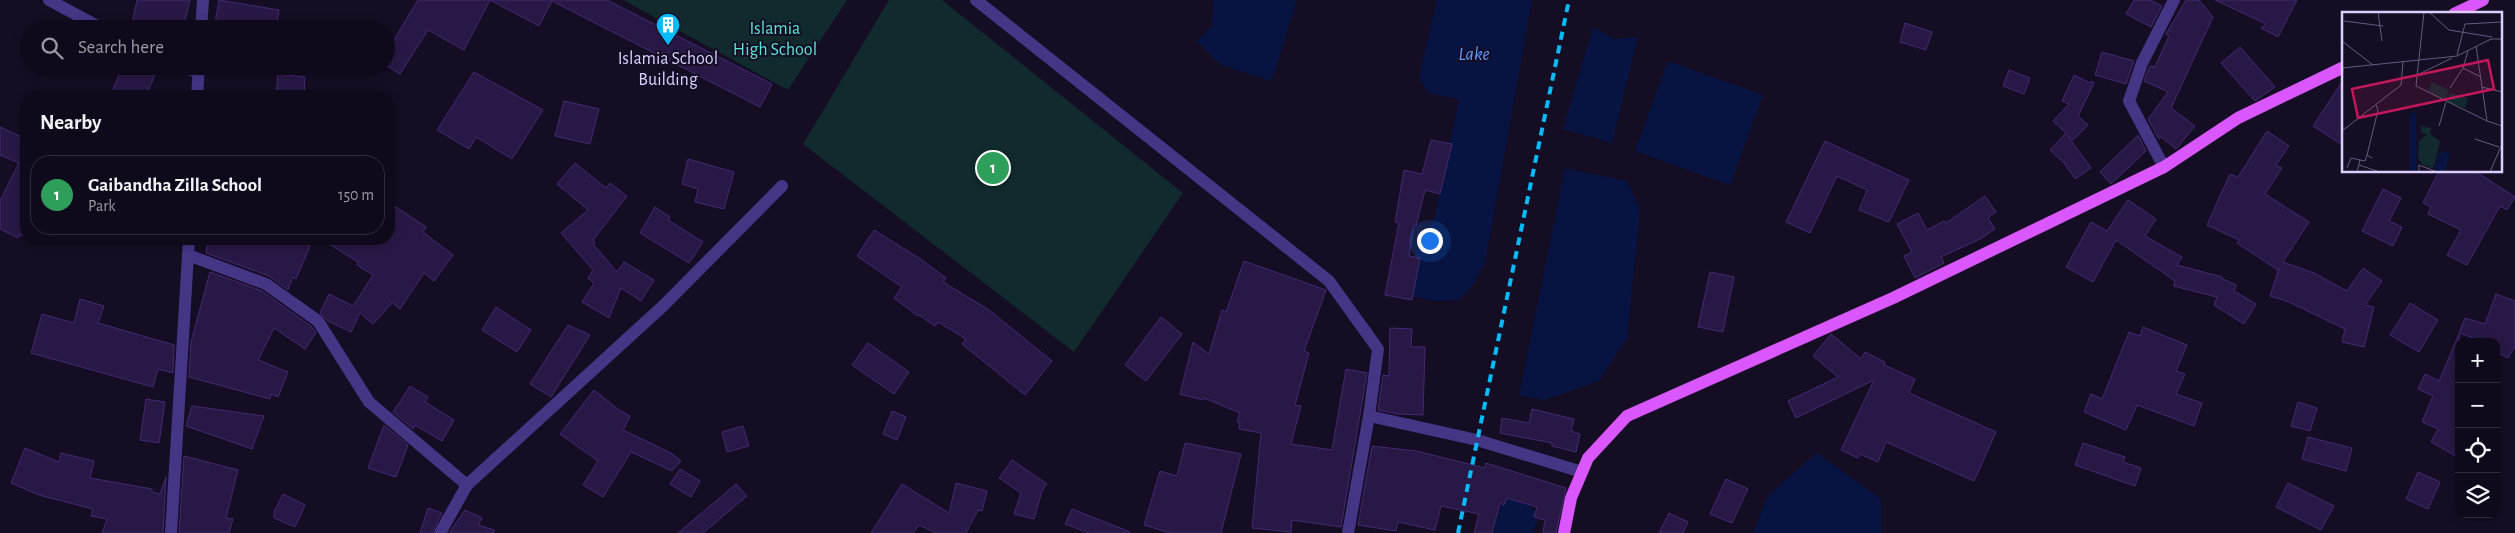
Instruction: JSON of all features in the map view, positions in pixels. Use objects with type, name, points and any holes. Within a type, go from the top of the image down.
[{"type":"main road","points":[[2458,12],[2483,0]]},
{"type":"main road","points":[[1564,533],[1570,498],[1588,458],[1627,416],[1893,298],[2164,167],[2238,118],[2342,68]]},
{"type":"street","points":[[49,0],[86,20]]},
{"type":"street","points":[[202,20],[203,0]]},
{"type":"street","points":[[976,0],[1329,281],[1378,349],[1369,416],[1345,532]]},
{"type":"street","points":[[2164,167],[2129,101],[2142,63],[2174,0]]},
{"type":"street","points":[[197,90],[199,75]]},
{"type":"street","points":[[440,533],[466,485],[664,306],[782,186]]},
{"type":"street","points":[[171,533],[189,245]]},
{"type":"street","points":[[188,255],[266,284],[318,321],[369,402],[466,485]]},
{"type":"street","points":[[1369,416],[1477,440],[1582,472]]},
{"type":"green space","name":"Islamia High School","points":[[623,0],[847,0],[788,90]]},
{"type":"green space","points":[[889,0],[942,0],[1183,193],[1074,352],[803,144]]},
{"type":"water","points":[[1213,0],[1297,0],[1272,81],[1221,65],[1197,41],[1212,26]]},
{"type":"water","name":"Lake","points":[[1437,0],[1532,0],[1485,263],[1473,285],[1459,300],[1436,301],[1407,295],[1416,253],[1434,219],[1459,99],[1428,93],[1419,76]]},
{"type":"water","points":[[1593,27],[1615,39],[1638,37],[1612,143],[1563,129]]},
{"type":"water","points":[[1668,61],[1763,95],[1730,185],[1635,151]]},
{"type":"water","points":[[1565,168],[1627,181],[1640,210],[1627,338],[1599,381],[1544,400],[1519,395]]},
{"type":"water","points":[[1817,453],[1881,499],[1881,533],[1753,533],[1768,495]]},
{"type":"water","points":[[1504,494],[1525,499],[1539,516],[1533,533],[1493,533]]},
{"type":"building","points":[[137,0],[190,0],[185,20],[133,20]]},
{"type":"building","points":[[219,0],[279,10],[277,20],[216,20]]},
{"type":"building","points":[[418,0],[490,0],[464,50],[428,30],[400,74],[395,71],[395,38]]},
{"type":"building","name":"Islamia School Building","points":[[490,0],[607,0],[772,84],[760,107],[552,1],[539,26]]},
{"type":"building","points":[[2134,0],[2150,0],[2162,6],[2151,27],[2126,14]]},
{"type":"building","points":[[2186,0],[2199,0],[2213,17],[2171,108],[2195,126],[2176,149],[2161,137],[2159,139],[2148,119],[2168,92],[2144,81],[2150,66],[2155,67],[2169,36],[2166,34]]},
{"type":"building","points":[[2215,0],[2297,0],[2278,37],[2261,28],[2266,24]]},
{"type":"building","points":[[1905,23],[1932,32],[1926,50],[1900,42]]},
{"type":"building","points":[[2240,47],[2275,87],[2255,101],[2221,63]]},
{"type":"building","points":[[2102,52],[2134,61],[2126,84],[2095,75]]},
{"type":"building","points":[[2009,70],[2030,78],[2024,94],[2003,86]]},
{"type":"building","points":[[474,72],[543,110],[512,159],[476,137],[469,149],[437,130]]},
{"type":"building","points":[[119,75],[155,75],[148,90],[113,90]]},
{"type":"building","points":[[278,75],[305,77],[304,90],[277,90]]},
{"type":"building","points":[[2074,75],[2094,83],[2078,116],[2088,125],[2073,140],[2067,135],[2091,168],[2075,179],[2064,163],[2050,150],[2066,133],[2053,121],[2069,104],[2062,101]]},
{"type":"building","points":[[2342,82],[2342,145],[2313,126]]},
{"type":"building","points":[[564,101],[599,109],[590,144],[555,136]]},
{"type":"building","points":[[0,127],[20,136],[20,234],[18,238],[0,229],[0,201],[19,163],[0,155]]},
{"type":"building","points":[[2267,131],[2289,146],[2276,165],[2282,168],[2265,194],[2309,222],[2283,262],[2314,273],[2347,291],[2363,268],[2382,281],[2365,305],[2374,307],[2364,347],[2342,342],[2345,329],[2289,302],[2270,296],[2279,268],[2278,270],[2237,243],[2239,240],[2207,225],[2230,174],[2238,177]]},
{"type":"building","points":[[2138,135],[2146,151],[2111,184],[2100,172]]},
{"type":"building","points":[[1431,140],[1452,144],[1440,194],[1425,190],[1416,226],[1414,225],[1409,256],[1420,258],[1412,300],[1385,295],[1399,223],[1395,222],[1404,170],[1422,174]]},
{"type":"building","points":[[1825,141],[1909,180],[1889,222],[1859,210],[1867,190],[1837,176],[1810,233],[1786,222]]},
{"type":"building","points":[[688,159],[734,172],[724,209],[695,202],[698,189],[682,184]]},
{"type":"building","points":[[575,163],[606,188],[610,183],[627,196],[593,240],[595,243],[593,244],[617,272],[624,262],[654,280],[641,301],[621,288],[609,318],[582,302],[594,283],[588,278],[593,270],[561,233],[588,210],[557,184]]},
{"type":"building","points":[[2438,172],[2477,172],[2515,197],[2507,210],[2500,206],[2467,265],[2447,255],[2461,230],[2428,214],[2431,207],[2423,203]]},
{"type":"building","points":[[2383,189],[2401,198],[2389,221],[2402,227],[2393,246],[2362,231]]},
{"type":"building","points":[[1985,196],[1996,212],[1988,218],[1995,229],[1980,239],[1941,257],[1944,263],[1915,278],[1904,256],[1912,252],[1897,224],[1918,213],[1927,230],[1944,221],[1946,223]]},
{"type":"building","points":[[2128,200],[2156,219],[2145,236],[2182,257],[2177,265],[2222,277],[2236,285],[2234,291],[2256,304],[2244,324],[2214,305],[2217,297],[2174,286],[2175,281],[2116,240],[2093,282],[2066,267],[2091,222],[2107,231]]},
{"type":"building","points":[[396,207],[426,227],[423,232],[453,255],[434,281],[424,273],[400,309],[392,303],[373,324],[360,313],[351,332],[328,321],[320,313],[329,294],[353,306],[373,275],[357,265],[358,262],[331,245],[395,245]]},
{"type":"building","points":[[655,207],[670,217],[668,220],[703,242],[689,263],[640,233]]},
{"type":"building","points":[[874,230],[922,260],[946,278],[943,282],[989,310],[1052,361],[1025,395],[962,344],[966,339],[938,322],[935,326],[894,298],[902,287],[857,256]]},
{"type":"building","points":[[207,245],[310,245],[296,279],[293,277],[288,290],[269,276],[206,253]]},
{"type":"building","points":[[1244,261],[1326,290],[1304,351],[1309,353],[1295,405],[1301,406],[1291,444],[1332,450],[1346,369],[1367,373],[1341,527],[1292,520],[1291,532],[1252,528],[1261,433],[1239,429],[1240,423],[1237,422],[1240,413],[1204,398],[1203,400],[1180,394],[1193,342],[1209,354],[1222,310],[1226,312]]},
{"type":"building","points":[[210,272],[262,291],[312,327],[316,333],[305,349],[274,328],[258,360],[288,372],[278,397],[271,394],[270,399],[189,377],[191,342]]},
{"type":"building","points":[[1710,272],[1734,277],[1723,332],[1698,327]]},
{"type":"building","points":[[2496,294],[2515,301],[2515,346],[2508,358],[2500,354],[2500,338],[2473,338],[2459,333],[2465,318],[2485,324]]},
{"type":"building","points":[[80,299],[104,306],[98,323],[174,345],[173,373],[158,369],[153,387],[31,353],[42,314],[74,323]]},
{"type":"building","points":[[2410,303],[2438,320],[2419,352],[2390,335]]},
{"type":"building","points":[[496,307],[531,330],[517,352],[482,330]]},
{"type":"building","points":[[1161,317],[1182,334],[1146,381],[1125,365]]},
{"type":"building","points":[[568,325],[590,335],[551,397],[530,384]]},
{"type":"building","points":[[2143,327],[2187,345],[2176,371],[2185,374],[2176,394],[2202,403],[2194,426],[2137,405],[2126,430],[2084,412],[2091,394],[2102,399],[2129,332],[2140,336]]},
{"type":"building","points":[[1390,328],[1412,329],[1411,347],[1425,347],[1423,415],[1398,414],[1378,410],[1383,375],[1389,376]]},
{"type":"building","points":[[1831,334],[1861,359],[1865,352],[1885,362],[1884,365],[1915,379],[1909,393],[1996,432],[1974,481],[1886,442],[1878,462],[1860,454],[1858,458],[1841,450],[1874,380],[1796,418],[1788,401],[1838,377],[1813,356]]},
{"type":"building","points":[[868,343],[909,372],[894,394],[852,365]]},
{"type":"building","points":[[2455,343],[2455,456],[2431,442],[2438,429],[2422,422],[2433,396],[2418,389],[2425,374],[2439,381]]},
{"type":"building","points":[[410,386],[428,397],[425,402],[454,420],[442,441],[415,425],[413,429],[393,412]]},
{"type":"building","points":[[594,390],[619,410],[630,416],[623,430],[671,453],[681,461],[672,471],[631,452],[603,497],[583,485],[598,461],[560,434]]},
{"type":"building","points":[[146,399],[165,402],[159,443],[140,440]]},
{"type":"building","points":[[2298,402],[2317,408],[2310,431],[2291,426]]},
{"type":"building","points":[[192,406],[264,416],[252,449],[186,426]]},
{"type":"building","points":[[1532,409],[1574,419],[1571,431],[1580,434],[1576,452],[1552,446],[1552,443],[1500,433],[1502,418],[1529,423]]},
{"type":"building","points":[[892,411],[906,417],[897,440],[883,434]]},
{"type":"building","points":[[384,425],[408,445],[396,477],[368,468]]},
{"type":"building","points":[[743,426],[749,446],[727,452],[722,432]]},
{"type":"building","points":[[2308,437],[2352,448],[2346,471],[2302,459]]},
{"type":"building","points":[[1185,443],[1241,454],[1221,533],[1170,533],[1144,525],[1160,471],[1177,476]]},
{"type":"building","points":[[2083,443],[2125,457],[2123,462],[2141,468],[2135,486],[2075,465]]},
{"type":"building","points":[[1372,446],[1416,451],[1485,468],[1486,463],[1566,488],[1556,533],[1543,533],[1545,520],[1534,517],[1537,507],[1507,498],[1504,505],[1500,503],[1492,533],[1474,533],[1479,514],[1441,506],[1435,530],[1398,522],[1396,531],[1358,525]]},
{"type":"building","points":[[25,448],[59,462],[61,453],[94,461],[90,478],[152,489],[152,492],[160,494],[166,477],[163,533],[102,533],[107,519],[91,516],[93,509],[39,495],[11,483]]},
{"type":"building","points":[[184,456],[238,470],[226,518],[233,519],[229,533],[179,533]]},
{"type":"building","points":[[1012,460],[1047,484],[1042,491],[1034,519],[1014,514],[1021,493],[999,478]]},
{"type":"building","points":[[680,469],[700,481],[691,497],[670,484]]},
{"type":"building","points":[[2418,472],[2440,482],[2428,509],[2406,499]]},
{"type":"building","points":[[1726,479],[1748,489],[1732,523],[1710,514]]},
{"type":"building","points":[[956,483],[987,491],[982,511],[978,510],[966,533],[936,533],[919,525],[913,533],[871,533],[902,484],[949,513]]},
{"type":"building","points":[[2288,483],[2334,506],[2321,530],[2276,507]]},
{"type":"building","points":[[736,484],[747,496],[703,533],[678,533]]},
{"type":"building","points":[[283,494],[305,505],[295,527],[274,518],[274,512]]},
{"type":"building","points":[[428,508],[442,513],[432,533],[420,533]]},
{"type":"building","points":[[1072,509],[1130,533],[1089,533],[1065,524]]},
{"type":"building","points":[[465,510],[482,518],[478,525],[494,530],[494,533],[449,533]]},
{"type":"building","points":[[1669,513],[1688,522],[1683,533],[1659,533]]},
{"type":"railway","points":[[1458,533],[1569,0]]},
{"type":"place","name":"Islamia School Building","points":[[668,46]]},
{"type":"place","name":"Gaibandha Zilla School","points":[[993,168]]}]
